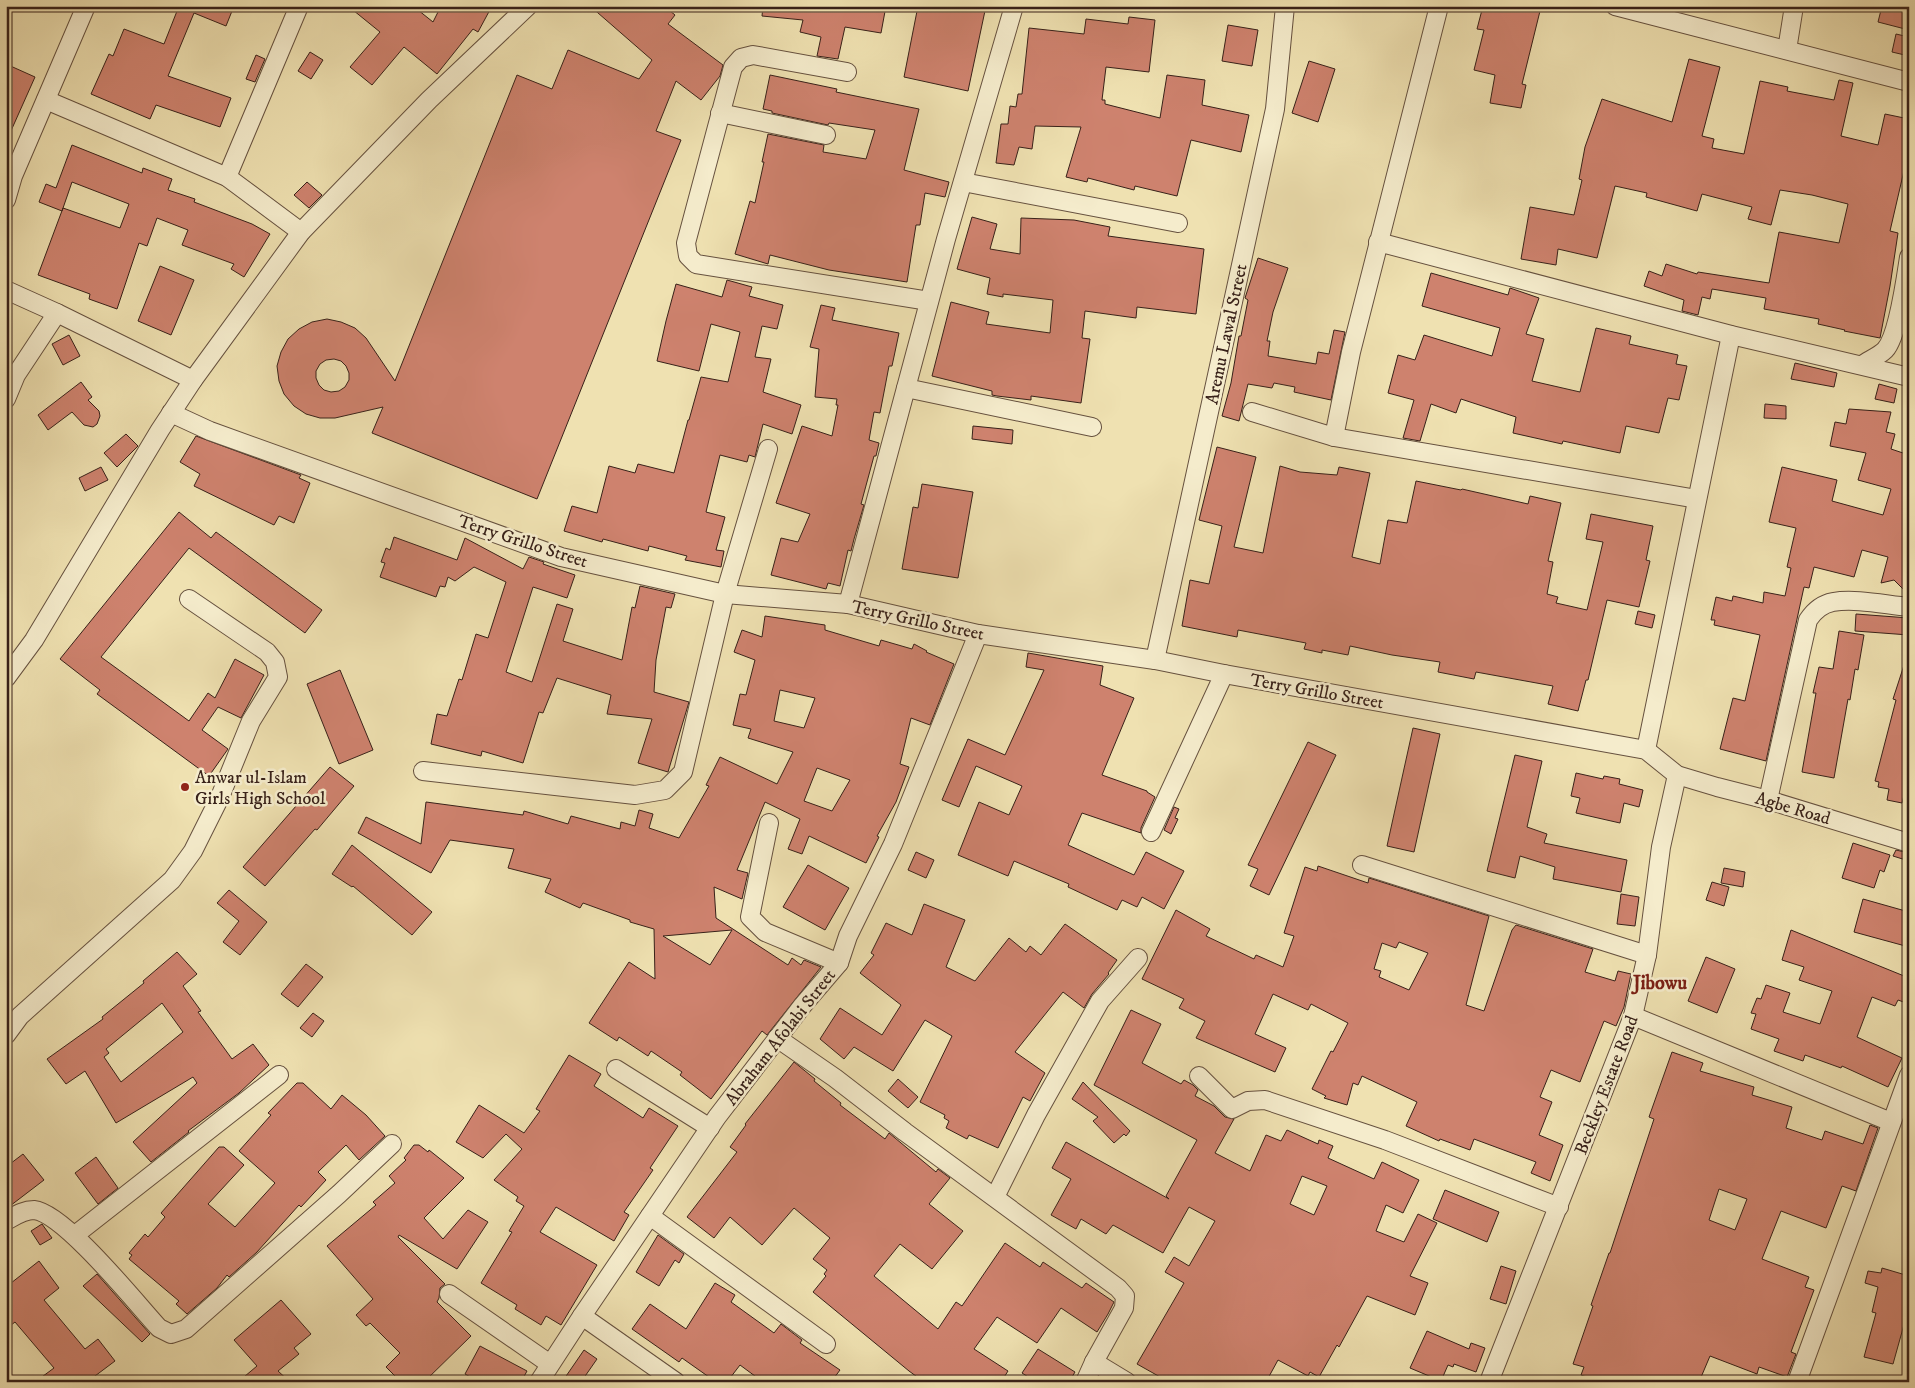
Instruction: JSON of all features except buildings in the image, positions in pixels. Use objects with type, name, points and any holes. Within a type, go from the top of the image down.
[{"type":"street","points":[[6,200],[13,176],[86,6]]},
{"type":"street","points":[[227,177],[299,6]]},
{"type":"street","points":[[6,678],[34,640],[192,380],[301,232],[429,100],[528,6]]},
{"type":"street","points":[[848,604],[963,182],[1014,6]]},
{"type":"street","name":"Aremu Lawal Street","points":[[1155,660],[1275,109],[1285,6]]},
{"type":"street","points":[[1334,437],[1351,352],[1439,6]]},
{"type":"street","points":[[1615,6],[1909,82]]},
{"type":"street","points":[[1787,50],[1794,6]]},
{"type":"street","points":[[847,72],[753,55],[741,58],[733,67],[686,243],[688,256],[696,264],[930,302]]},
{"type":"street","points":[[46,100],[227,177],[301,232]]},
{"type":"street","points":[[720,113],[826,135]]},
{"type":"street","points":[[963,182],[1178,223]]},
{"type":"street","points":[[1378,242],[1731,335],[1909,377]]},
{"type":"street","points":[[1862,365],[1886,350],[1895,329],[1909,257]]},
{"type":"street","points":[[6,290],[57,313],[192,380]]},
{"type":"street","points":[[6,399],[16,375],[57,313]]},
{"type":"street","points":[[1646,750],[1731,335]]},
{"type":"street","points":[[906,388],[1092,427]]},
{"type":"street","points":[[1252,412],[1334,437],[1697,499]]},
{"type":"street","name":"Terry Grillo Street","points":[[172,413],[210,431],[561,557],[725,594],[848,604],[978,634],[1155,660],[1646,750],[1677,775]]},
{"type":"street","points":[[423,771],[635,795],[666,790],[683,772],[725,594],[768,449]]},
{"type":"street","points":[[6,1035],[20,1016],[172,880],[193,851],[220,797],[251,721],[278,677],[275,662],[266,652],[189,599]]},
{"type":"street","points":[[1768,800],[1808,620],[1816,610],[1832,602],[1849,601],[1909,607]]},
{"type":"street","name":"Abraham Afolabi Street","points":[[539,1382],[710,1128],[778,1038],[839,963],[848,936],[893,844],[978,634]]},
{"type":"street","points":[[1151,832],[1224,674]]},
{"type":"street","name":"Agbe Road","points":[[1677,775],[1768,800],[1909,843]]},
{"type":"street","name":"Beckley Estate Road","points":[[1489,1382],[1559,1207],[1617,1036],[1633,1016],[1647,955],[1661,847],[1677,775]]},
{"type":"street","points":[[769,823],[750,917],[765,932],[839,963]]},
{"type":"street","points":[[1362,865],[1647,955]]},
{"type":"street","points":[[995,1197],[1036,1115],[1100,1001],[1138,958]]},
{"type":"street","points":[[1633,1016],[1891,1122]]},
{"type":"street","points":[[778,1038],[836,1078],[905,1132],[1118,1288],[1125,1296],[1124,1308],[1085,1382]]},
{"type":"street","points":[[616,1068],[710,1128]]},
{"type":"street","points":[[75,1235],[279,1075]]},
{"type":"street","points":[[1797,1382],[1909,1075]]},
{"type":"street","points":[[1199,1076],[1232,1109],[1248,1101],[1265,1100],[1385,1140],[1559,1207]]},
{"type":"street","points":[[6,1222],[18,1213],[34,1210],[47,1214],[75,1235],[159,1328],[171,1334],[186,1328],[339,1194],[392,1144]]},
{"type":"street","points":[[650,1216],[826,1344]]},
{"type":"street","points":[[449,1294],[550,1364]]},
{"type":"street","points":[[582,1316],[676,1382]]},
{"type":"street","points":[[1094,1362],[1127,1382]]},
{"type":"place","name":"Anwar ul-Islam Girls High School","points":[[185,787]]},
{"type":"district","name":"Jibowu","points":[[1660,982]]}]
